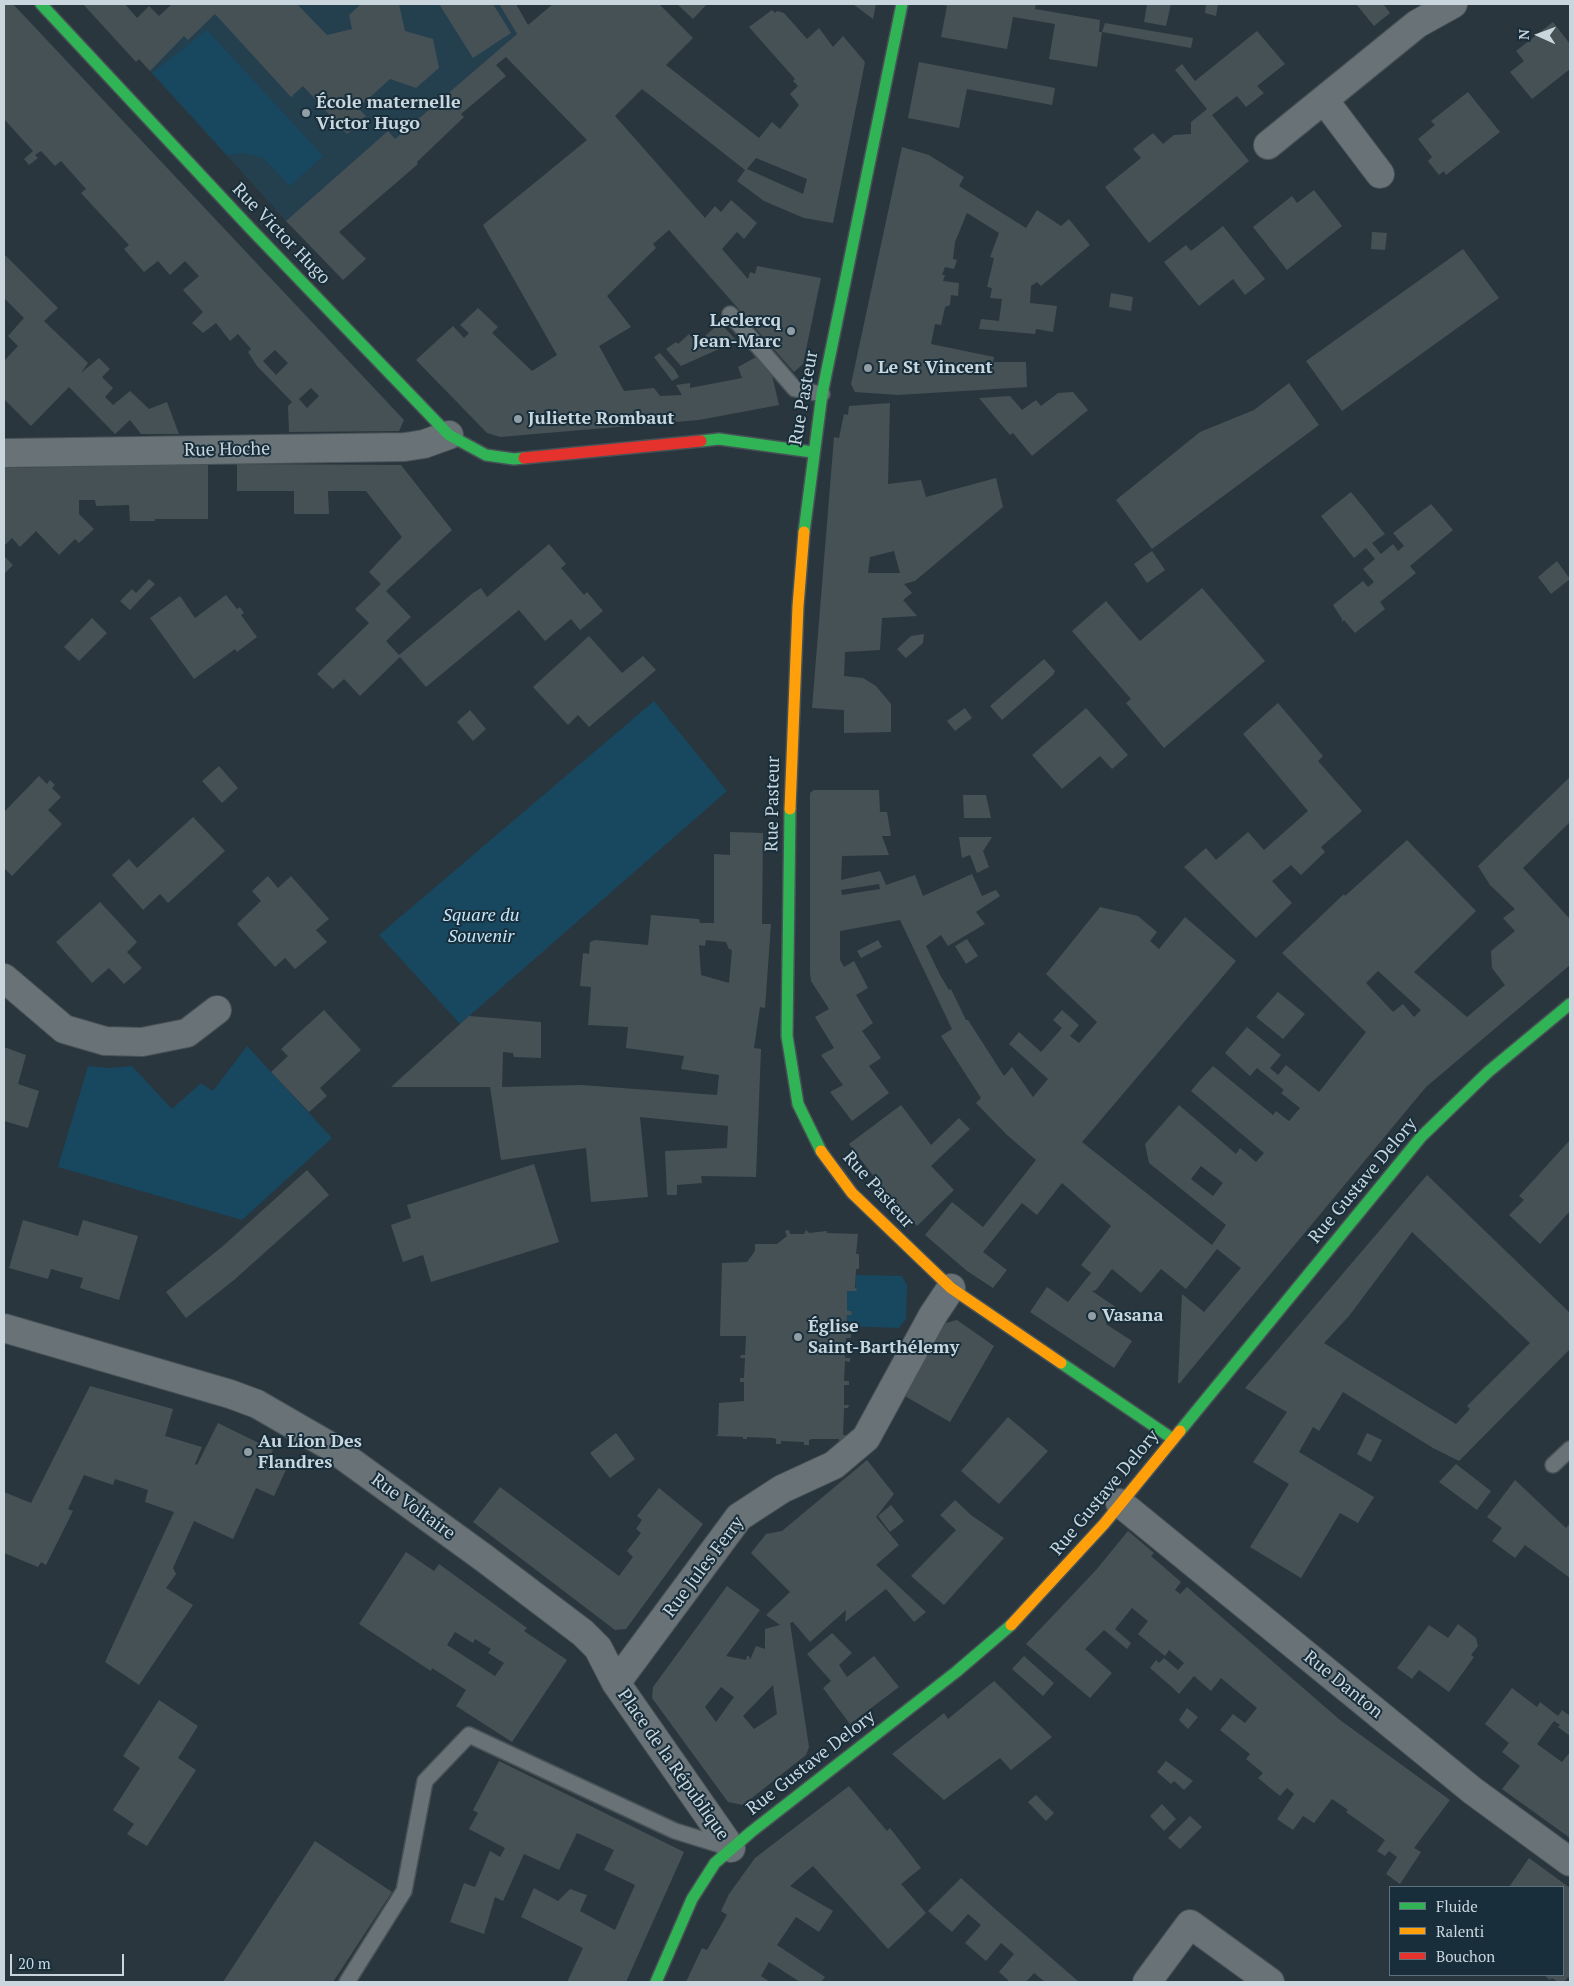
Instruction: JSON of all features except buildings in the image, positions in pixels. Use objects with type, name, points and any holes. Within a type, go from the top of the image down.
[{"type":"street","name":"Rue Victor Hugo","points":[[41,4],[250,228],[449,435],[486,456],[514,458],[719,439],[788,447],[812,452]]},
{"type":"street","name":"Rue Pasteur","points":[[902,4],[822,394],[812,452],[802,548],[794,670],[787,996],[788,1060],[798,1104],[818,1147],[852,1193],[909,1250],[951,1288],[1173,1439]]},
{"type":"street","points":[[1268,146],[1417,24],[1453,4]]},
{"type":"street","points":[[1324,100],[1380,174]]},
{"type":"street","name":"Rue Hoche","points":[[4,453],[405,447],[424,444],[449,435]]},
{"type":"street","points":[[4,978],[64,1029],[105,1041],[142,1042],[187,1033],[217,1010]]},
{"type":"street","name":"Rue Gustave Delory","points":[[656,1982],[700,1886],[715,1863],[731,1848],[992,1642],[1062,1572],[1421,1137],[1488,1072],[1570,1004]]},
{"type":"street","name":"Rue Jules Ferry","points":[[616,1683],[739,1517],[782,1489],[834,1465],[866,1438],[933,1315],[951,1288]]},
{"type":"street","name":"Rue Voltaire","points":[[4,1328],[200,1384],[256,1404],[279,1416],[328,1445],[484,1558],[582,1633],[598,1648],[616,1683]]},
{"type":"street","name":"Rue Danton","points":[[1120,1503],[1466,1785],[1570,1862]]},
{"type":"street","name":"Place de la République","points":[[616,1683],[731,1848]]},
{"type":"street","points":[[1147,1982],[1190,1924],[1270,1982]]},
{"type":"lane","points":[[730,314],[795,389],[822,394]]},
{"type":"lane","points":[[1553,1465],[1570,1449]]},
{"type":"lane","points":[[347,1982],[404,1891],[425,1781],[469,1735],[674,1831],[731,1848]]},
{"type":"shaded area","name":"École maternelle Victor Hugo","points":[[196,4],[499,4],[517,34],[395,139],[286,221],[139,59]]},
{"type":"green space","points":[[207,30],[323,156],[290,186],[263,158],[244,153],[227,155],[152,73]]},
{"type":"green space","name":"Square du Souvenir","points":[[654,701],[727,791],[460,1024],[379,935]]},
{"type":"green space","points":[[247,1046],[332,1138],[242,1220],[58,1167],[88,1066],[110,1068],[132,1066],[172,1109],[201,1083],[213,1091]]},
{"type":"green space","points":[[856,1275],[902,1276],[907,1285],[906,1319],[899,1328],[846,1326],[847,1315],[851,1311],[847,1311],[847,1291],[856,1291]]},
{"type":"traffic: fast","points":[[41,4],[250,228],[449,435],[486,455],[514,459],[524,458]]},
{"type":"traffic: fast","points":[[804,532],[822,394],[902,4]]},
{"type":"traffic: fast","points":[[701,441],[719,439],[812,452]]},
{"type":"traffic: fast","points":[[790,809],[787,1036],[798,1104],[821,1151]]},
{"type":"traffic: fast","points":[[1180,1431],[1421,1137],[1488,1072],[1570,1004]]},
{"type":"traffic: fast","points":[[1061,1363],[1173,1439]]},
{"type":"traffic: fast","points":[[656,1982],[692,1899],[715,1863],[751,1832],[956,1672],[1011,1625]]},
{"type":"traffic: slow","points":[[790,809],[798,606],[804,532]]},
{"type":"traffic: slow","points":[[821,1151],[852,1193],[951,1288],[1061,1363]]},
{"type":"traffic: slow","points":[[1011,1625],[1104,1524],[1180,1431]]},
{"type":"traffic: jam","points":[[524,458],[701,441]]},
{"type":"place","name":"École maternelle Victor Hugo","points":[[306,113]]},
{"type":"place","name":"Leclercq Jean-Marc","points":[[791,331]]},
{"type":"place","name":"Le St Vincent","points":[[868,368]]},
{"type":"place","name":"Juliette Rombaut","points":[[518,419]]},
{"type":"place","name":"Vasana","points":[[1092,1316]]},
{"type":"place","name":"Église Saint-Barthélemy","points":[[798,1337]]},
{"type":"place","name":"Au Lion Des Flandres","points":[[248,1452]]}]
